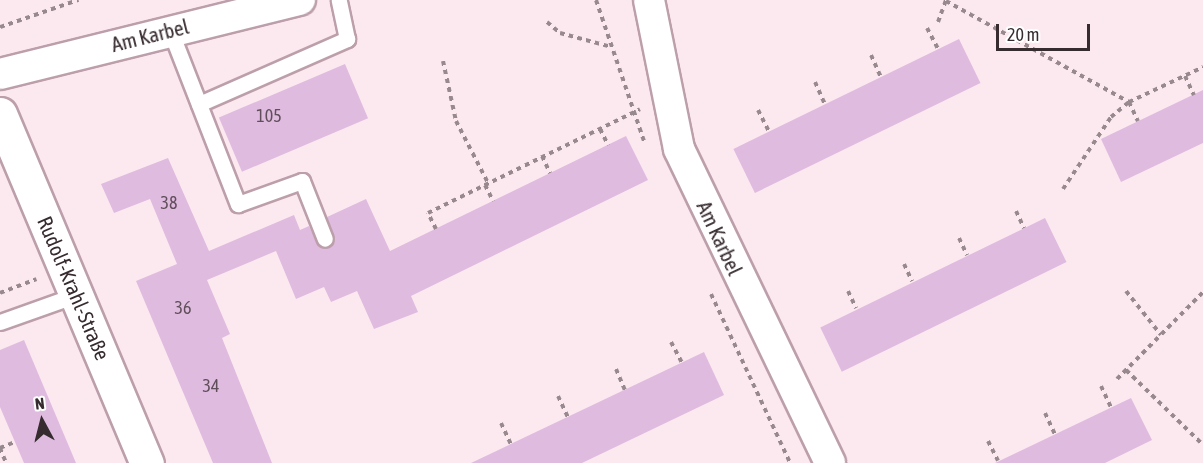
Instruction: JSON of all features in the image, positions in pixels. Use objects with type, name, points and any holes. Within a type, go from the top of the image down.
[{"type":"street","name":"Am Karbel","points":[[0,74],[170,30],[300,0]]},
{"type":"street","name":"Am Karbel","points":[[650,0],[664,97],[679,149],[830,463]]},
{"type":"street","name":"Rudolf-Krahl-Straße","points":[[0,114],[147,463]]},
{"type":"lane","points":[[199,104],[347,39],[339,0]]},
{"type":"lane","points":[[170,30],[238,204],[302,181],[325,238]]},
{"type":"lane","points":[[0,322],[76,295]]},
{"type":"path","points":[[0,27],[78,0]]},
{"type":"path","points":[[938,22],[946,0],[1129,102],[1138,121]]},
{"type":"path","points":[[547,22],[560,33],[609,46]]},
{"type":"path","points":[[927,28],[938,49]]},
{"type":"path","points":[[871,55],[881,77]]},
{"type":"path","points":[[443,61],[456,120],[493,201]]},
{"type":"path","points":[[1063,189],[1111,117],[1129,102],[1203,67]]},
{"type":"path","points":[[1185,76],[1194,95]]},
{"type":"path","points":[[815,82],[825,104]]},
{"type":"path","points":[[436,229],[428,213],[664,97]]},
{"type":"path","points":[[758,110],[769,132]]},
{"type":"path","points":[[600,129],[608,145]]},
{"type":"path","points":[[542,156],[550,173]]},
{"type":"path","points":[[1016,211],[1024,228]]},
{"type":"path","points":[[959,238],[967,255]]},
{"type":"path","points":[[904,264],[912,281]]},
{"type":"path","points":[[0,293],[28,282]]},
{"type":"path","points":[[848,291],[856,308]]},
{"type":"path","points":[[1126,291],[1161,335]]},
{"type":"path","points":[[1117,379],[1203,292]]},
{"type":"path","points":[[671,342],[682,363]]},
{"type":"path","points":[[615,369],[626,390]]},
{"type":"path","points":[[1126,370],[1203,445]]},
{"type":"path","points":[[1101,386],[1111,407]]},
{"type":"path","points":[[558,396],[568,417]]},
{"type":"path","points":[[1045,413],[1055,434]]},
{"type":"path","points":[[501,423],[511,444]]},
{"type":"path","points":[[988,441],[998,462]]},
{"type":"path","points":[[6,463],[0,448],[15,442]]},
{"type":"building","points":[[959,39],[980,83],[755,193],[733,149]]},
{"type":"building","points":[[345,64],[368,118],[242,172],[219,118]]},
{"type":"building","points":[[1203,90],[1203,143],[1121,182],[1101,139]]},
{"type":"building","points":[[626,136],[648,180],[411,296],[418,312],[374,329],[357,291],[331,302],[324,287],[296,299],[276,251],[207,280],[230,334],[222,338],[272,463],[213,463],[136,281],[177,264],[150,199],[114,213],[101,184],[168,158],[209,251],[294,215],[300,230],[309,226],[319,246],[328,248],[335,240],[327,217],[366,199],[390,251]]},
{"type":"building","points":[[1045,218],[1066,262],[842,372],[820,328]]},
{"type":"building","points":[[24,340],[76,463],[24,463],[0,407],[0,350]]},
{"type":"building","points":[[704,352],[724,395],[582,463],[471,463]]},
{"type":"building","points":[[1131,398],[1152,440],[1105,463],[995,463]]}]
